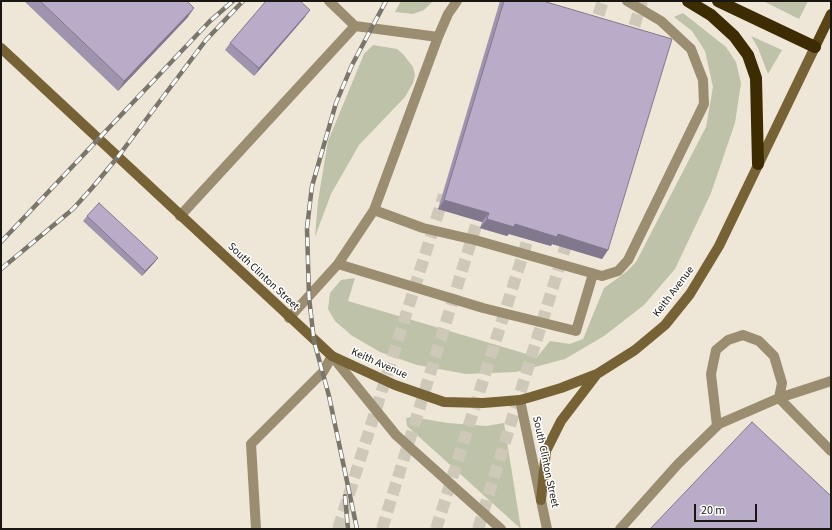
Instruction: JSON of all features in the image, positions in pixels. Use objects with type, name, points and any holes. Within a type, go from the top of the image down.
[{"type":"highway","points":[[688,1],[711,15],[728,31],[748,55],[756,78],[758,164]]},
{"type":"highway","points":[[718,1],[815,47]]},
{"type":"main road","name":"Keith Avenue","points":[[332,356],[395,385],[444,402],[483,403],[520,400],[560,388],[597,374],[635,350],[665,325],[690,294],[719,246],[831,14]]},
{"type":"main road","name":"South Clinton Street","points":[[1,48],[289,318],[332,356]]},
{"type":"main road","points":[[541,500],[546,451],[561,421],[597,374]]},
{"type":"street","points":[[329,1],[355,26],[438,37]]},
{"type":"street","points":[[289,318],[338,264],[374,210],[438,37],[448,14],[457,1]]},
{"type":"street","points":[[374,210],[422,228],[476,240],[593,274],[602,276],[618,271],[628,260],[704,104],[703,80],[691,50],[661,21],[627,1]]},
{"type":"street","points":[[180,216],[355,26]]},
{"type":"street","points":[[338,264],[483,308],[576,331],[593,274]]},
{"type":"street","points":[[717,426],[711,374],[716,350],[728,340],[743,335],[759,341],[774,356],[782,384],[779,398]]},
{"type":"street","points":[[256,529],[251,444],[323,372],[332,356]]},
{"type":"street","name":"South Clinton Street","points":[[332,356],[396,435],[501,529]]},
{"type":"street","points":[[620,529],[678,464],[717,426],[779,398],[831,382]]},
{"type":"street","points":[[779,398],[831,451]]},
{"type":"street","name":"South Clinton Street","points":[[520,400],[547,529]]},
{"type":"green space","points":[[401,1],[433,1],[424,10],[413,14],[395,12]]},
{"type":"green space","points":[[763,1],[808,1],[799,19]]},
{"type":"green space","points":[[683,13],[726,47],[736,62],[741,83],[735,123],[711,193],[675,269],[644,305],[604,336],[565,359],[516,372],[466,374],[417,365],[380,352],[351,335],[335,321],[328,309],[330,293],[341,280],[355,278],[348,301],[537,357],[550,341],[570,344],[583,339],[604,288],[626,272],[636,262],[706,127],[713,87],[705,51],[692,31],[674,17]]},
{"type":"green space","points":[[751,36],[782,50],[768,74],[758,48]]},
{"type":"green space","points":[[373,45],[397,49],[403,54],[413,67],[415,75],[413,83],[405,97],[359,145],[331,194],[315,237],[318,201],[328,141],[364,54]]},
{"type":"green space","points":[[412,417],[448,423],[486,426],[504,423],[521,529],[407,426],[406,418]]},
{"type":"building","points":[[40,1],[187,1],[194,8],[124,81]]},
{"type":"building","points":[[266,1],[300,1],[310,10],[259,68],[230,43]]},
{"type":"building","points":[[504,1],[543,1],[672,39],[608,250],[558,234],[557,237],[515,224],[514,227],[487,219],[489,213],[444,200]]},
{"type":"building","points":[[99,203],[158,258],[145,271],[87,216]]},
{"type":"building","points":[[752,422],[831,496],[831,529],[650,529]]},
{"type":"tunnel","points":[[593,32],[603,1]]},
{"type":"tunnel","points":[[629,43],[642,1]]},
{"type":"tunnel","points":[[338,529],[444,195]]},
{"type":"tunnel","points":[[382,529],[482,206]]},
{"type":"tunnel","points":[[436,529],[533,223]]},
{"type":"tunnel","points":[[478,529],[570,232]]},
{"type":"railway","points":[[1,242],[210,21],[233,1]]},
{"type":"railway","points":[[1,269],[73,209],[92,188],[117,158],[206,40],[243,1]]},
{"type":"railway","points":[[357,529],[329,396],[314,341],[309,297],[307,228],[312,186],[336,103],[352,65],[386,1]]},
{"type":"railway","points":[[345,496],[348,529]]}]
